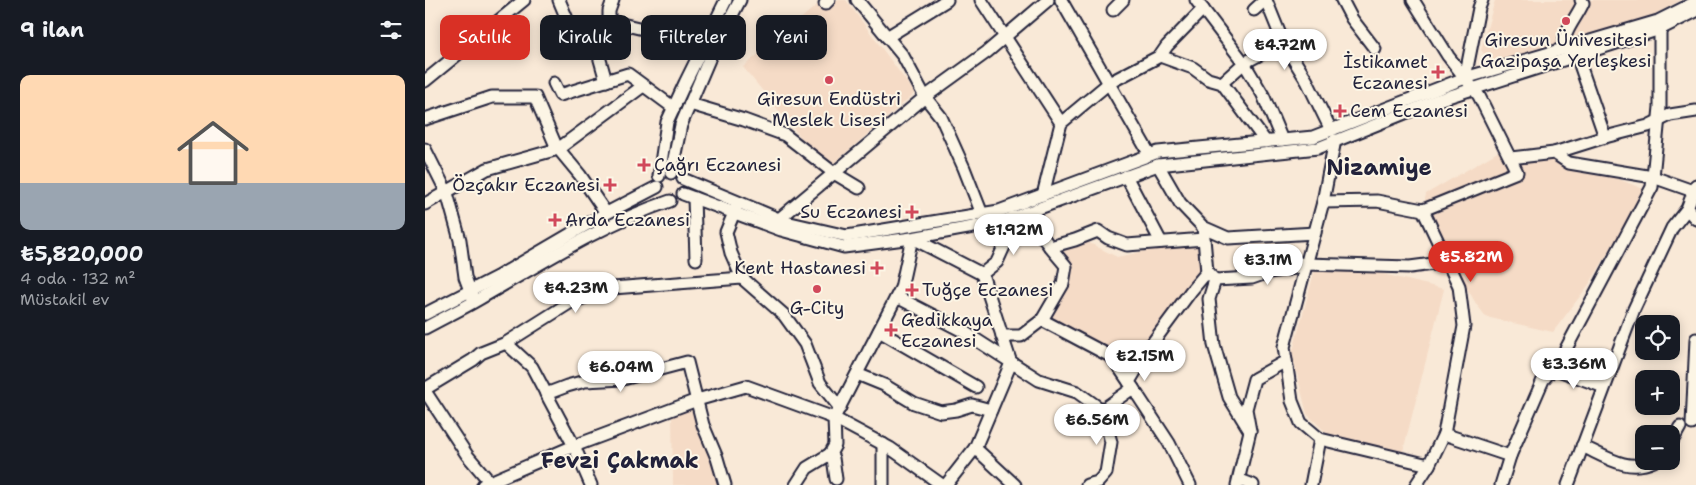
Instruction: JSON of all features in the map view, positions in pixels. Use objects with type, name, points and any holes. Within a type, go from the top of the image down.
[{"type":"street","points":[[425,81],[524,0]]},
{"type":"street","points":[[559,0],[572,31],[593,35],[605,80]]},
{"type":"street","points":[[613,0],[609,11],[609,20],[641,28]]},
{"type":"street","points":[[425,328],[473,296],[497,277],[671,173],[681,125],[709,57],[740,0]]},
{"type":"street","points":[[857,0],[903,56],[925,97],[941,116],[982,214]]},
{"type":"street","points":[[887,37],[947,0]]},
{"type":"street","points":[[981,0],[1061,123]]},
{"type":"street","points":[[778,220],[925,97],[987,52],[1048,0]]},
{"type":"street","points":[[1061,0],[1150,155]]},
{"type":"street","points":[[1113,10],[1123,0]]},
{"type":"street","points":[[1254,10],[1265,0],[1283,42],[1307,81],[1333,135],[1323,202],[1284,347],[1292,401],[1301,423],[1320,439],[1429,465]]},
{"type":"street","points":[[1341,0],[1352,19],[1375,49]]},
{"type":"street","points":[[1323,202],[1377,201],[1423,210],[1517,172],[1483,104],[1448,56],[1413,0]]},
{"type":"street","points":[[1465,78],[1482,0]]},
{"type":"street","points":[[1564,49],[1564,36],[1578,14],[1583,3],[1581,0]]},
{"type":"street","points":[[671,201],[661,197],[658,182],[667,122],[722,1]]},
{"type":"street","points":[[671,173],[781,230],[844,247],[912,238],[1001,222],[1158,165],[1318,148],[1333,135],[1465,78],[1658,21],[1696,2]]},
{"type":"street","points":[[1043,195],[1061,123],[1109,83],[1160,56],[1199,4],[1244,63],[1263,94],[1282,140]]},
{"type":"street","points":[[425,314],[473,296],[630,215],[689,196],[847,236],[999,211],[1158,152],[1333,135],[1660,29],[1696,10]]},
{"type":"street","points":[[1502,485],[1510,456],[1543,380],[1559,360],[1652,187],[1660,107],[1660,29]]},
{"type":"street","points":[[1222,83],[1244,63],[1283,42]]},
{"type":"street","points":[[1160,56],[1193,68],[1207,79],[1222,83],[1266,142]]},
{"type":"street","points":[[1577,56],[1605,137]]},
{"type":"street","points":[[554,83],[560,94],[628,74],[674,108]]},
{"type":"street","points":[[425,204],[487,169],[558,149],[643,86]]},
{"type":"street","points":[[425,119],[492,97],[535,97],[558,149],[580,175],[606,213]]},
{"type":"street","points":[[690,104],[744,120],[785,135],[834,173],[859,188]]},
{"type":"street","points":[[1511,158],[1554,153],[1648,126],[1669,115],[1696,111]]},
{"type":"street","points":[[425,149],[447,193],[460,240],[465,277],[473,296]]},
{"type":"street","points":[[1554,153],[1569,163],[1653,177],[1695,188],[1687,210],[1673,228],[1634,309],[1568,485]]},
{"type":"street","points":[[1158,165],[1180,203],[1203,227],[1228,238],[1315,233]]},
{"type":"street","points":[[1127,176],[1161,242]]},
{"type":"street","points":[[683,179],[689,196],[696,259]]},
{"type":"street","points":[[736,208],[726,232],[731,253],[742,278],[785,315],[805,344],[820,383],[840,408]]},
{"type":"street","points":[[1416,485],[1429,465],[1444,434],[1463,326],[1459,286],[1423,210]]},
{"type":"street","points":[[1687,210],[1696,219]]},
{"type":"street","points":[[1002,336],[1021,336],[1042,320],[1063,284],[1066,266],[1025,213]]},
{"type":"street","points":[[983,274],[997,262],[1007,240],[1013,217]]},
{"type":"street","points":[[1203,227],[1211,276],[1209,299],[1214,345],[1229,397],[1250,432]]},
{"type":"street","points":[[1050,247],[1098,231],[1108,238],[1127,245],[1204,239]]},
{"type":"street","points":[[742,278],[613,288],[571,302],[506,343],[481,353],[425,390],[486,483],[574,446],[697,400],[746,386],[835,418],[883,444],[944,485],[975,448],[1011,363],[983,274],[912,238]]},
{"type":"street","points":[[796,485],[807,468],[830,454],[835,445],[835,418],[901,288],[912,238]]},
{"type":"street","points":[[1102,410],[1131,385],[1151,346],[1191,291],[1211,276],[1252,278],[1269,272],[1294,268],[1307,260],[1410,267],[1448,262]]},
{"type":"street","points":[[897,297],[961,330],[1039,380],[1077,392],[1102,410],[1111,442],[1106,473],[1097,482],[1087,485]]},
{"type":"street","points":[[1042,320],[1112,357],[1169,443],[1190,485]]},
{"type":"street","points":[[879,331],[976,387]]},
{"type":"street","points":[[1692,424],[1696,339]]},
{"type":"street","points":[[506,343],[532,367],[574,446],[591,485]]},
{"type":"street","points":[[1112,357],[1151,346]]},
{"type":"street","points":[[1253,485],[1239,482],[1250,432],[1246,409],[1254,379],[1286,361]]},
{"type":"street","points":[[546,394],[585,381],[623,380],[687,362],[703,424],[717,458],[725,485]]},
{"type":"street","points":[[1553,368],[1604,388]]},
{"type":"street","points":[[857,374],[884,385],[914,403],[941,412],[972,405],[991,410]]},
{"type":"street","points":[[1444,434],[1510,456]]},
{"type":"street","points":[[1311,485],[1320,439]]},
{"type":"street","points":[[883,444],[883,485]]},
{"type":"street","points":[[1582,446],[1620,464],[1635,466]]},
{"type":"street","points":[[975,448],[1015,485]]},
{"type":"street","points":[[830,454],[833,458],[836,479]]},
{"type":"shaded area","name":"Giresun Endüstri Meslek Lisesi","points":[[823,0],[846,0],[915,93],[827,169],[743,67],[756,56],[756,60],[827,60],[827,15],[805,15]]},
{"type":"shaded area","name":"Giresun Ünivesitesi Gazipaşa Yerleşkesi","points":[[1495,0],[1681,0],[1615,37],[1493,65],[1481,50]]},
{"type":"shaded area","points":[[1501,150],[1570,160],[1646,190],[1590,283],[1553,332],[1486,317],[1475,302],[1423,210],[1426,194]]},
{"type":"shaded area","points":[[1080,238],[1117,257],[1198,240],[1207,272],[1126,377],[1042,320],[1066,266],[1050,247]]},
{"type":"shaded area","points":[[1318,258],[1444,289],[1402,455],[1337,443],[1307,414],[1292,354]]},
{"type":"shaded area","points":[[697,400],[721,485],[673,485],[672,411]]},
{"type":"place","name":"Giresun Ünivesitesi Gazipaşa Yerleşkesi","points":[[1566,21]]},
{"type":"place","name":"İstikamet Eczanesi","points":[[1438,72]]},
{"type":"place","name":"Giresun Endüstri Meslek Lisesi","points":[[829,80]]},
{"type":"place","name":"Cem Eczanesi","points":[[1340,111]]},
{"type":"place","name":"Çağrı Eczanesi","points":[[644,165]]},
{"type":"place","name":"Özçakır Eczanesi","points":[[610,185]]},
{"type":"place","name":"Su Eczanesi","points":[[912,212]]},
{"type":"place","name":"Arda Eczanesi","points":[[555,220]]},
{"type":"place","name":"Kent Hastanesi","points":[[877,268]]},
{"type":"place","name":"G-City","points":[[817,289]]},
{"type":"place","name":"Tuğçe Eczanesi","points":[[912,290]]},
{"type":"place","name":"Gedikkaya Eczanesi","points":[[891,330]]},
{"type":"district","name":"Nizamiye","points":[[1379,167]]},
{"type":"district","name":"Fevzi Çakmak","points":[[620,460]]}]
